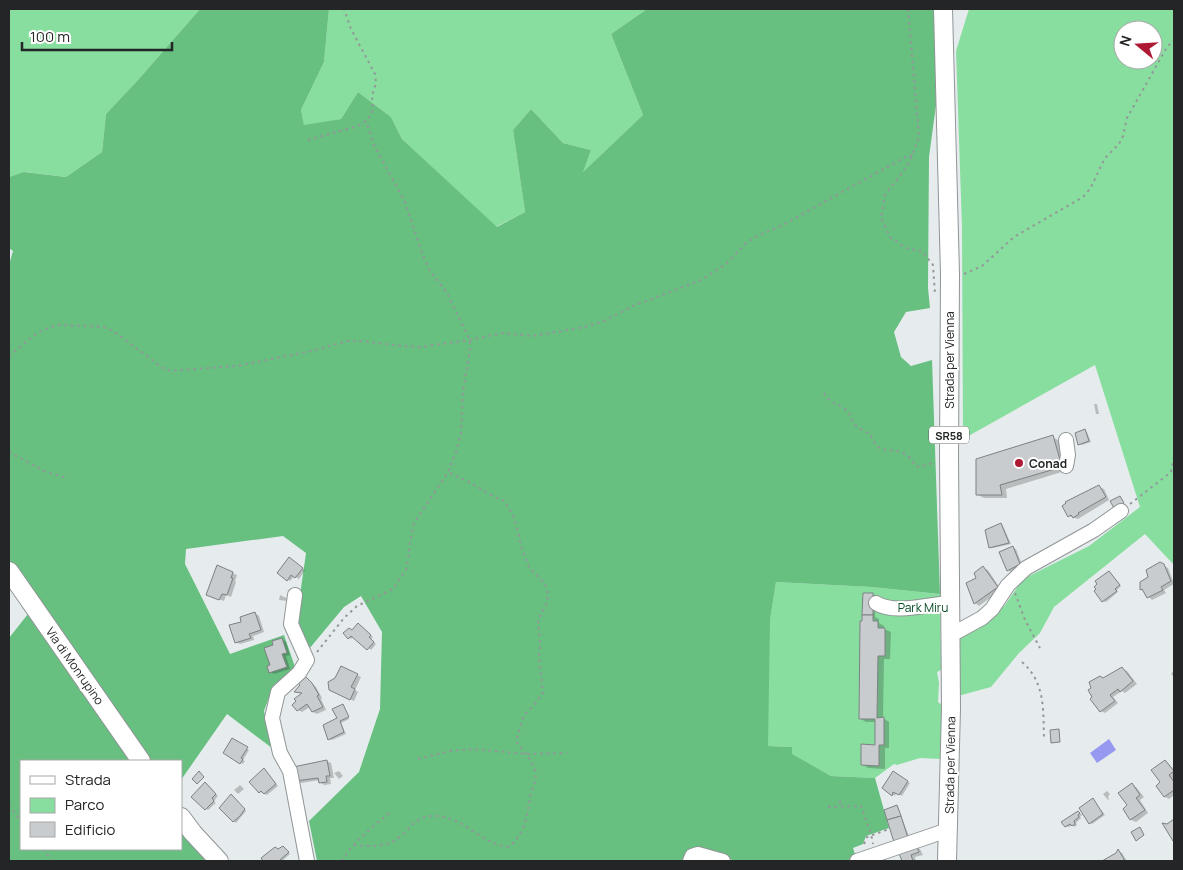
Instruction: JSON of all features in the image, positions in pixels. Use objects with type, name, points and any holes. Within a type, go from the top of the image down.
[{"type":"main road","name":"Strada per Vienna","points":[[943,9],[950,274],[951,708],[947,861]]},
{"type":"main road","name":"Via di Monrupino","points":[[9,570],[141,760]]},
{"type":"main road","points":[[182,818],[193,834],[219,861]]},
{"type":"street","points":[[1066,440],[1068,455],[1066,466]]},
{"type":"street","points":[[950,635],[982,618],[992,609],[1008,585],[1026,568],[1094,530],[1121,511]]},
{"type":"street","points":[[295,595],[290,624],[308,660],[299,673],[278,692],[272,718],[280,753],[290,771],[307,861]]},
{"type":"street","points":[[876,603],[883,608],[901,608],[950,603]]},
{"type":"street","points":[[857,861],[948,830]]},
{"type":"street","points":[[690,861],[692,856],[698,854],[723,861]]},
{"type":"path","points":[[308,140],[366,122],[373,109],[372,96],[376,83],[375,74],[351,29],[344,9]]},
{"type":"path","points":[[908,9],[919,136],[906,169],[885,195],[881,218],[890,237],[906,248],[922,251],[933,264],[936,300]]},
{"type":"path","points":[[950,274],[963,274],[982,266],[1014,237],[1083,197],[1090,190],[1105,158],[1119,144],[1127,118],[1166,46],[1174,40]]},
{"type":"path","points":[[308,660],[344,618],[357,606],[393,589],[404,573],[407,568],[414,523],[448,472],[456,452],[460,434],[463,390],[470,340],[447,293],[430,271],[405,202],[374,145],[366,122]]},
{"type":"path","points":[[9,356],[37,333],[48,328],[65,325],[88,326],[113,331],[163,368],[172,371],[236,366],[348,342],[361,341],[420,347],[503,333],[532,336],[585,327],[632,306],[701,280],[726,264],[746,243],[757,236],[781,226],[819,203],[883,170],[902,157],[908,154],[912,156]]},
{"type":"path","points":[[824,393],[829,401],[849,412],[855,425],[871,436],[882,450],[896,450],[906,454],[919,467],[949,457]]},
{"type":"path","points":[[9,452],[44,471],[67,478]]},
{"type":"path","points":[[1121,511],[1171,472],[1174,457]]},
{"type":"path","points":[[354,845],[375,846],[389,843],[398,839],[414,822],[421,818],[434,816],[455,820],[494,843],[508,847],[519,837],[535,781],[536,774],[526,754],[516,742],[524,715],[543,693],[538,620],[547,603],[548,594],[545,584],[529,567],[513,515],[503,500],[448,472]]},
{"type":"path","points":[[1008,585],[1017,595],[1025,620],[1040,648]]},
{"type":"path","points":[[1022,662],[1031,670],[1043,697],[1044,740]]},
{"type":"path","points":[[418,759],[451,751],[474,749],[526,754],[567,753]]},
{"type":"path","points":[[840,801],[840,807]]},
{"type":"path","points":[[9,805],[20,821]]},
{"type":"path","points":[[828,807],[861,806],[872,836]]},
{"type":"path","points":[[342,861],[361,836],[392,811]]},
{"type":"path","points":[[864,844],[867,837],[890,829]]},
{"type":"path","points":[[43,850],[52,861]]},
{"type":"green space","points":[[9,9],[200,9],[106,114],[102,152],[66,177],[25,172],[9,177]]},
{"type":"green space","points":[[200,9],[329,9],[324,62],[301,110],[304,125],[341,119],[358,92],[391,117],[402,139],[497,227],[525,212],[513,130],[531,109],[563,143],[591,150],[583,172],[643,115],[611,34],[647,9],[934,9],[936,105],[929,157],[928,288],[930,308],[906,312],[894,332],[901,357],[911,366],[932,360],[940,594],[871,587],[776,582],[770,620],[768,746],[792,747],[792,754],[831,776],[875,778],[889,828],[866,836],[863,844],[853,848],[856,857],[849,861],[735,861],[717,854],[686,861],[317,861],[309,821],[359,772],[380,709],[382,632],[361,596],[344,607],[309,649],[296,623],[306,553],[283,536],[186,549],[185,564],[230,654],[284,635],[295,667],[273,686],[264,711],[272,748],[227,714],[182,779],[182,760],[150,760],[9,559],[9,265],[13,251],[9,248],[9,177],[24,172],[66,177],[102,152],[106,114]]},
{"type":"green space","points":[[329,9],[647,9],[611,34],[643,115],[582,173],[591,150],[563,143],[531,109],[513,130],[525,212],[496,227],[402,139],[391,117],[358,92],[341,119],[304,126],[301,110],[324,62]]},
{"type":"green space","points":[[969,9],[1174,9],[1174,565],[1145,534],[1054,607],[1040,633],[1019,653],[991,687],[958,696],[960,637],[981,627],[1005,605],[1023,579],[1089,546],[1140,507],[1095,365],[963,439],[962,228],[956,51]]},
{"type":"green space","name":"Park Miru","points":[[776,582],[871,587],[940,594],[941,670],[937,672],[939,683],[938,702],[942,705],[941,759],[920,758],[897,765],[894,764],[875,778],[831,776],[791,754],[792,747],[768,746],[401,614],[770,619]]},
{"type":"green space","points":[[28,614],[103,713],[134,760],[20,760],[20,850],[182,850],[182,830],[210,861],[9,861],[9,638]]},
{"type":"water","points":[[1109,739],[1116,750],[1097,763],[1090,753]]},
{"type":"building","points":[[1085,429],[1089,441],[1078,445],[1075,433]]},
{"type":"building","name":"Conad","points":[[1053,435],[1062,467],[1000,485],[1002,495],[976,495],[976,459]]},
{"type":"building","points":[[1099,485],[1106,497],[1078,513],[1073,518],[1071,515],[1068,517],[1062,506],[1065,502]]},
{"type":"building","points":[[1120,496],[1124,503],[1115,510],[1110,501]]},
{"type":"building","points":[[1001,523],[1009,543],[989,548],[985,530]]},
{"type":"building","points":[[1013,546],[1020,564],[1007,571],[999,552]]},
{"type":"building","points":[[289,557],[303,568],[295,578],[291,575],[287,581],[277,573]]},
{"type":"building","points":[[1160,562],[1164,564],[1171,581],[1161,587],[1163,590],[1147,598],[1142,589],[1140,590],[1140,582],[1148,577],[1146,570]]},
{"type":"building","points":[[217,565],[233,572],[231,578],[233,578],[227,595],[222,594],[219,600],[206,595]]},
{"type":"building","points":[[983,566],[998,587],[974,604],[966,583],[976,578],[974,573]]},
{"type":"building","points":[[1109,571],[1120,585],[1115,589],[1117,591],[1102,602],[1094,591],[1096,589],[1094,587],[1097,584],[1095,581]]},
{"type":"building","points":[[863,593],[873,593],[873,615],[862,615]]},
{"type":"building","points":[[255,612],[261,630],[249,634],[251,638],[235,643],[229,625],[241,622],[240,617]]},
{"type":"building","points":[[862,615],[873,615],[873,621],[878,621],[878,628],[885,628],[885,656],[878,656],[877,718],[884,717],[884,745],[879,745],[879,766],[861,765],[861,744],[875,745],[875,719],[859,719],[860,621],[862,621]]},
{"type":"building","points":[[358,623],[371,635],[369,637],[374,642],[367,650],[351,636],[348,639],[343,633],[349,628],[352,630]]},
{"type":"building","points":[[282,638],[287,653],[282,654],[287,667],[269,673],[267,666],[270,665],[264,648],[273,645],[272,641]]},
{"type":"building","points":[[341,666],[358,674],[351,687],[355,689],[350,700],[329,690],[328,682],[335,678]]},
{"type":"building","points":[[1122,667],[1133,681],[1120,692],[1118,689],[1110,695],[1115,701],[1100,712],[1090,699],[1092,697],[1088,690],[1091,688],[1089,682],[1100,676],[1103,678]]},
{"type":"building","points":[[304,675],[312,683],[323,707],[312,712],[307,704],[297,711],[292,705],[296,701],[294,699],[302,693],[294,692],[300,685],[297,682]]},
{"type":"building","points":[[343,704],[349,717],[340,721],[344,732],[328,740],[323,725],[337,718],[332,709]]},
{"type":"building","points":[[1059,729],[1060,742],[1051,743],[1050,730]]},
{"type":"building","points":[[232,738],[248,747],[241,758],[243,759],[240,764],[223,753]]},
{"type":"building","points":[[327,760],[330,776],[326,776],[327,782],[319,783],[318,778],[295,781],[293,767]]},
{"type":"building","points":[[1165,760],[1174,771],[1169,775],[1174,782],[1174,790],[1164,797],[1156,786],[1160,782],[1151,770]]},
{"type":"building","points":[[264,768],[276,784],[264,794],[261,791],[259,793],[249,782]]},
{"type":"building","points":[[199,771],[204,777],[197,784],[192,779]]},
{"type":"building","points":[[893,771],[908,781],[899,795],[893,792],[892,796],[882,788]]},
{"type":"building","points":[[205,782],[216,794],[212,798],[214,801],[205,810],[191,797]]},
{"type":"building","points":[[1132,783],[1140,795],[1136,798],[1145,810],[1130,820],[1123,809],[1127,805],[1118,793]]},
{"type":"building","points":[[231,794],[245,809],[233,822],[219,808]]},
{"type":"building","points":[[1093,798],[1103,814],[1089,824],[1079,808]]},
{"type":"building","points":[[897,805],[901,816],[887,820],[884,810]]},
{"type":"building","points":[[1078,811],[1080,813],[1079,817],[1074,821],[1075,824],[1065,827],[1061,822]]},
{"type":"building","points":[[901,816],[908,838],[894,842],[887,820]]},
{"type":"building","points":[[1174,819],[1173,841],[1162,823],[1167,824]]},
{"type":"building","points":[[1140,827],[1144,835],[1136,841],[1131,832]]},
{"type":"building","points":[[916,845],[919,852],[911,855],[913,861],[902,861],[898,851]]},
{"type":"building","points":[[283,846],[289,852],[281,861],[263,861],[261,858],[275,847],[278,849]]},
{"type":"building","points":[[1118,849],[1125,861],[1102,861],[1116,853]]},
{"type":"place","name":"Conad","points":[[1019,463]]}]
